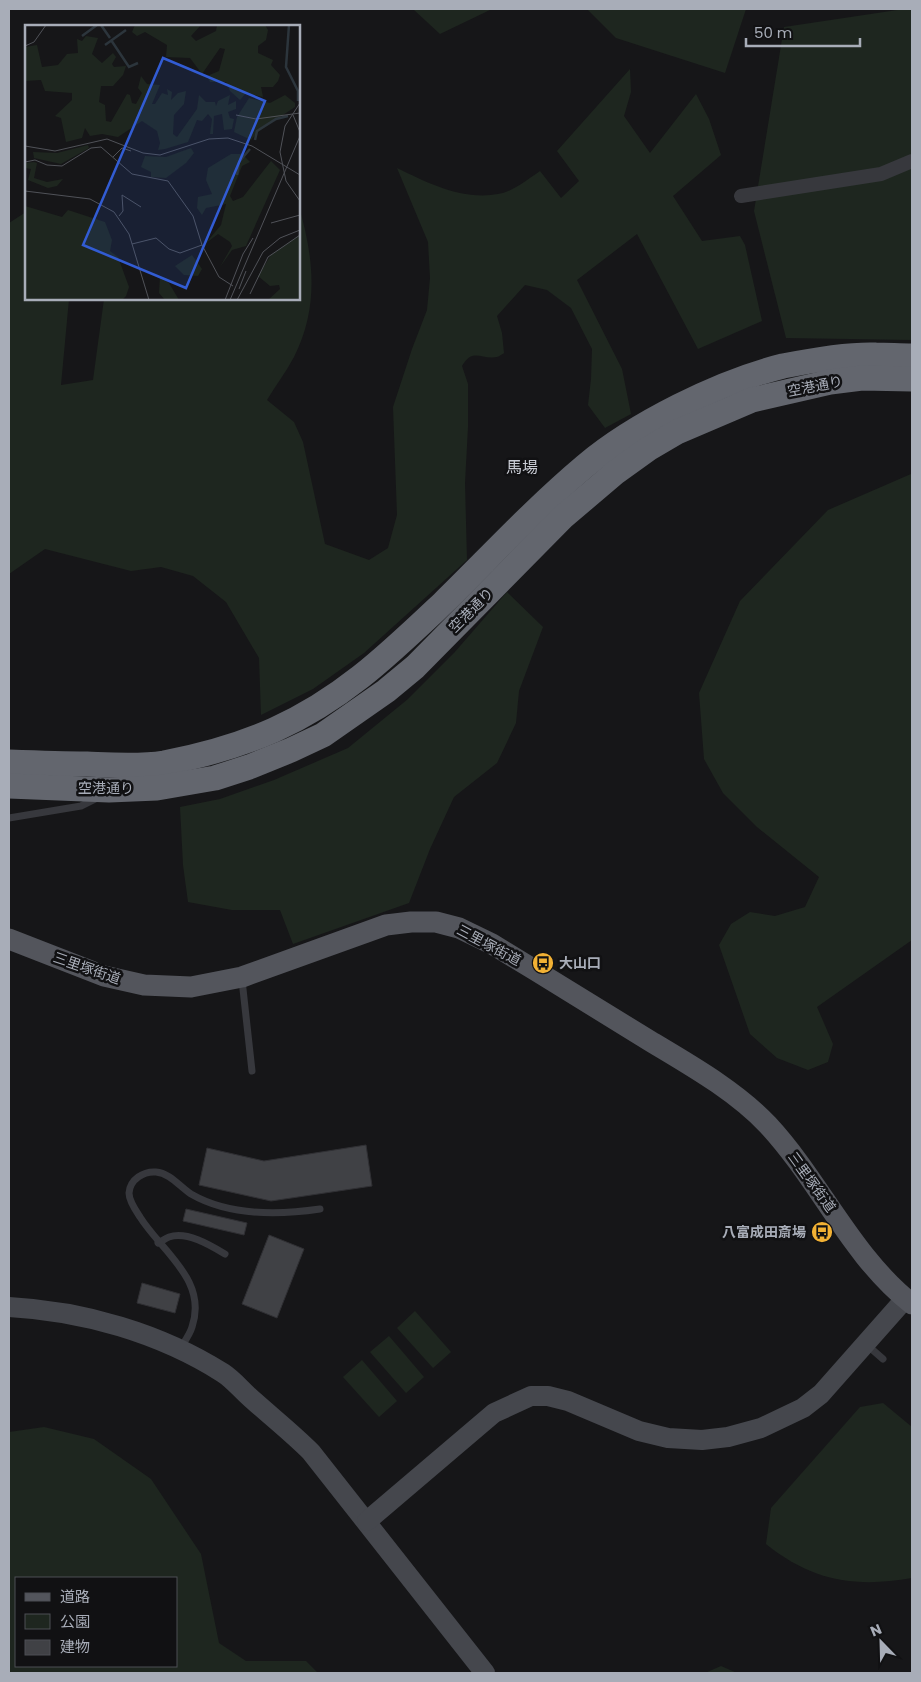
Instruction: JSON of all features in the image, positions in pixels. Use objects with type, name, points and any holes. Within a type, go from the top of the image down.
[{"type":"highway","name":"空港通り","points":[[9,762],[119,766],[163,763],[220,749],[274,730],[338,695],[367,673],[462,584],[552,494],[587,464],[612,446],[664,414],[740,381],[783,366],[873,354],[912,356]]},
{"type":"highway","name":"空港通り","points":[[9,786],[109,790],[157,788],[215,778],[249,767],[323,735],[386,691],[415,667],[563,517],[616,472],[648,449],[677,432],[752,400],[792,389],[862,378],[912,379]]},
{"type":"main road","name":"三里塚街道","points":[[9,939],[104,976],[144,985],[191,987],[242,977],[386,925],[436,922],[459,928],[492,944],[700,1072],[743,1103],[782,1142],[859,1250],[909,1301]]},
{"type":"street","points":[[741,196],[881,174],[912,161]]},
{"type":"street","points":[[367,1521],[494,1413],[531,1396],[548,1396],[568,1401],[639,1432],[668,1438],[702,1440],[728,1437],[762,1428],[803,1408],[821,1394],[865,1344],[909,1301]]},
{"type":"street","points":[[9,1307],[37,1308],[103,1322],[160,1340],[225,1374],[285,1426],[311,1452],[485,1673]]},
{"type":"lane","points":[[9,818],[81,806],[93,801],[109,790]]},
{"type":"lane","points":[[242,977],[252,1072]]},
{"type":"lane","points":[[180,1350],[192,1328],[196,1310],[194,1294],[188,1278],[174,1258],[158,1242],[135,1210],[130,1193],[134,1181],[143,1173],[157,1172],[176,1182],[191,1194],[216,1204],[243,1211],[292,1213],[320,1209]]},
{"type":"lane","points":[[158,1242],[170,1236],[186,1237],[207,1243],[225,1254]]},
{"type":"lane","points":[[865,1344],[883,1359]]},
{"type":"green space","points":[[413,9],[492,9],[440,34]]},
{"type":"green space","points":[[587,9],[746,9],[725,73],[616,38]]},
{"type":"green space","points":[[912,9],[912,340],[786,338],[754,211],[784,27]]},
{"type":"green space","points":[[630,69],[631,92],[624,116],[650,153],[696,94],[709,119],[721,155],[673,196],[702,241],[740,236],[745,245],[762,321],[698,349],[637,234],[577,280],[622,369],[631,414],[605,428],[588,405],[592,349],[571,308],[547,290],[525,285],[497,316],[502,333],[504,353],[497,357],[470,357],[462,366],[468,384],[465,483],[467,560],[364,653],[313,689],[261,715],[259,658],[226,602],[193,576],[161,567],[131,571],[45,549],[9,574],[9,223],[25,213],[25,300],[69,300],[61,385],[93,380],[104,300],[300,300],[300,211],[311,264],[311,301],[302,339],[294,357],[267,400],[294,422],[303,442],[325,544],[369,560],[388,548],[397,515],[393,407],[427,310],[430,278],[428,242],[397,168],[448,190],[475,195],[503,193],[540,171],[561,198],[579,181],[557,151]]},
{"type":"green space","points":[[911,474],[912,940],[817,1007],[833,1044],[828,1062],[808,1070],[777,1058],[750,1034],[719,945],[731,924],[750,912],[775,916],[805,907],[819,877],[757,827],[723,793],[704,759],[699,693],[740,601],[828,510]]},
{"type":"green space","points":[[507,592],[543,627],[519,691],[516,723],[497,763],[454,797],[430,849],[409,903],[293,944],[280,910],[232,910],[188,902],[183,865],[180,807],[220,799],[274,780],[348,748],[408,699],[454,653]]},
{"type":"green space","points":[[415,1311],[451,1352],[433,1368],[397,1328]]},
{"type":"green space","points":[[389,1336],[424,1377],[406,1393],[370,1352]]},
{"type":"green space","points":[[362,1360],[397,1401],[379,1417],[343,1377]]},
{"type":"green space","points":[[883,1403],[912,1427],[912,1578],[872,1582],[835,1579],[817,1574],[783,1556],[766,1544],[771,1508],[860,1407]]},
{"type":"green space","points":[[44,1427],[94,1439],[151,1479],[201,1554],[219,1643],[246,1661],[306,1661],[318,1673],[9,1673],[9,1432]]},
{"type":"green space","points":[[721,1666],[737,1673],[705,1673]]},
{"type":"building","points":[[366,1145],[372,1186],[271,1201],[199,1185],[207,1148],[264,1161]]},
{"type":"building","points":[[186,1209],[247,1223],[244,1235],[183,1221]]},
{"type":"building","points":[[269,1235],[304,1249],[277,1318],[242,1304]]},
{"type":"building","points":[[142,1283],[180,1294],[175,1313],[137,1303]]},
{"type":"place","name":"大山口","points":[[543,963]]},
{"type":"place","name":"八富成田斎場","points":[[822,1232]]},
{"type":"district","name":"馬場","points":[[522,467]]}]
